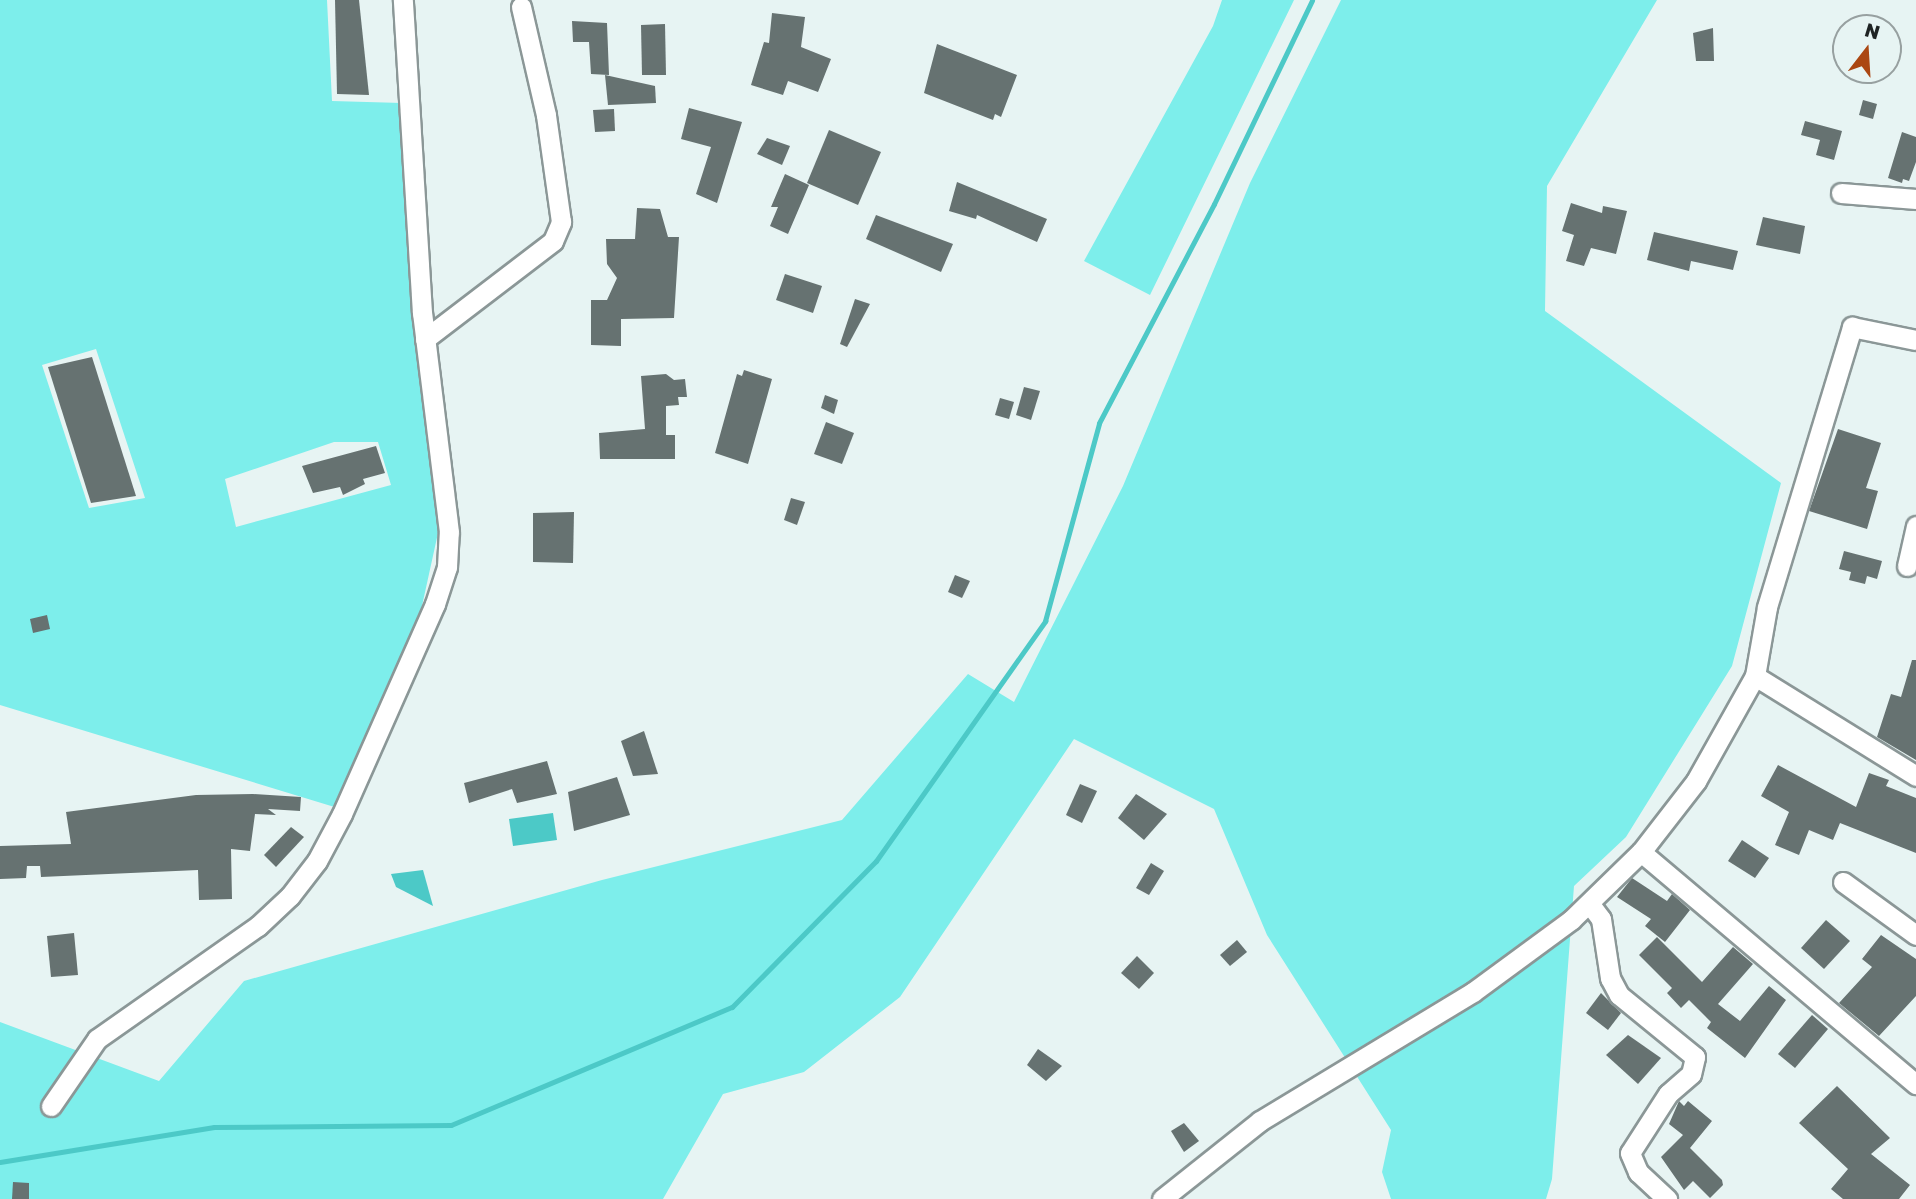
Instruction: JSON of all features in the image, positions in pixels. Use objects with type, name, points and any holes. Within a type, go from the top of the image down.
[{"type":"street","points":[[51,1106],[97,1038],[258,926],[290,896],[317,861],[342,814],[406,676],[447,567],[449,532],[425,339],[403,0]]},
{"type":"street","points":[[425,339],[553,241],[561,222],[546,115],[521,7]]},
{"type":"street","points":[[1841,193],[1916,199]]},
{"type":"street","points":[[1171,1197],[1260,1121],[1473,992],[1589,903],[1642,852],[1696,781],[1755,676],[1768,607],[1852,327],[1916,340]]},
{"type":"street","points":[[1907,566],[1916,526]]},
{"type":"street","points":[[1755,676],[1916,776]]},
{"type":"street","points":[[1642,852],[1916,1084]]},
{"type":"street","points":[[1843,881],[1916,935]]},
{"type":"street","points":[[1589,903],[1601,919],[1610,978],[1619,995],[1695,1057],[1691,1074],[1668,1094],[1630,1153],[1638,1172],[1667,1199]]},
{"type":"shaded area","points":[[0,0],[327,0],[332,101],[402,103],[438,533],[420,615],[341,809],[0,705]],"holes":[[[96,349],[145,498],[89,508],[42,365]],[[334,442],[378,442],[391,485],[236,527],[225,479]]]},
{"type":"shaded area","points":[[1222,0],[1294,0],[1150,295],[1084,261],[1213,26]]},
{"type":"shaded area","points":[[1341,0],[1657,0],[1547,186],[1545,311],[1781,483],[1732,666],[1626,837],[1574,886],[1552,1179],[1546,1199],[1391,1199],[1382,1172],[1391,1130],[1267,935],[1214,809],[1074,739],[900,997],[804,1072],[723,1094],[663,1199],[0,1199],[0,1022],[159,1081],[244,981],[602,880],[842,820],[968,674],[1014,702],[1123,486],[1250,183]]},
{"type":"shaded area","points":[[553,813],[557,840],[513,846],[509,819]]},
{"type":"shaded area","points":[[423,870],[433,906],[396,887],[391,874]]},
{"type":"building","points":[[335,0],[359,0],[369,95],[337,94]]},
{"type":"building","points":[[772,13],[805,17],[801,47],[831,59],[818,92],[788,81],[783,95],[751,85],[764,42],[769,43]]},
{"type":"building","points":[[572,21],[607,23],[609,75],[591,74],[589,42],[573,42]]},
{"type":"building","points":[[665,24],[666,75],[642,75],[641,25]]},
{"type":"building","points":[[1713,28],[1714,61],[1696,61],[1693,33]]},
{"type":"building","points":[[937,44],[1017,75],[1001,117],[995,114],[993,120],[924,93]]},
{"type":"building","points":[[605,75],[655,86],[656,103],[608,105]]},
{"type":"building","points":[[1863,100],[1877,104],[1873,119],[1859,115]]},
{"type":"building","points":[[689,108],[742,122],[717,203],[696,194],[711,147],[681,139]]},
{"type":"building","points":[[614,109],[615,131],[595,132],[593,110]]},
{"type":"building","points":[[1805,121],[1842,131],[1834,160],[1816,155],[1820,140],[1801,135]]},
{"type":"building","points":[[829,130],[881,152],[858,205],[807,183]]},
{"type":"building","points":[[1902,132],[1916,137],[1916,162],[1909,181],[1903,179],[1902,183],[1888,178]]},
{"type":"building","points":[[767,138],[790,146],[782,165],[757,154]]},
{"type":"building","points":[[785,174],[809,185],[788,234],[770,226],[778,207],[771,207]]},
{"type":"building","points":[[957,182],[1047,219],[1037,242],[977,215],[976,219],[949,211]]},
{"type":"building","points":[[1571,203],[1602,213],[1603,206],[1627,211],[1616,254],[1591,248],[1584,266],[1566,261],[1574,235],[1562,231]]},
{"type":"building","points":[[637,208],[660,209],[668,237],[679,237],[674,318],[621,319],[621,346],[591,345],[591,300],[607,300],[617,278],[607,264],[606,239],[635,239]]},
{"type":"building","points":[[876,215],[953,244],[941,272],[866,239]]},
{"type":"building","points":[[1763,217],[1805,226],[1800,254],[1756,245]]},
{"type":"building","points":[[1654,232],[1738,251],[1733,270],[1691,261],[1689,271],[1647,260]]},
{"type":"building","points":[[785,274],[822,286],[813,313],[776,300]]},
{"type":"building","points":[[855,299],[870,304],[847,347],[840,344]]},
{"type":"building","points":[[92,357],[136,496],[91,503],[48,367]]},
{"type":"building","points":[[744,370],[772,379],[748,464],[715,453],[737,374],[742,376]]},
{"type":"building","points":[[666,374],[674,380],[685,379],[687,397],[678,397],[679,405],[666,406],[666,435],[675,435],[675,459],[600,459],[599,433],[645,429],[641,376]]},
{"type":"building","points":[[1024,387],[1040,391],[1031,420],[1016,415]]},
{"type":"building","points":[[825,395],[838,400],[834,414],[821,408]]},
{"type":"building","points":[[1000,398],[1014,402],[1009,419],[995,415]]},
{"type":"building","points":[[826,422],[854,433],[842,464],[814,454]]},
{"type":"building","points":[[1838,429],[1881,443],[1866,488],[1878,491],[1867,529],[1809,511]]},
{"type":"building","points":[[376,446],[385,473],[363,479],[365,484],[343,495],[340,487],[313,493],[302,466]]},
{"type":"building","points":[[791,498],[805,502],[797,525],[784,520]]},
{"type":"building","points":[[574,512],[573,563],[533,562],[533,513]]},
{"type":"building","points":[[1844,551],[1882,561],[1877,579],[1867,576],[1865,584],[1849,580],[1851,572],[1839,569]]},
{"type":"building","points":[[955,575],[970,581],[962,598],[948,592]]},
{"type":"building","points":[[47,615],[50,629],[33,633],[30,619]]},
{"type":"building","points":[[1912,660],[1916,660],[1916,760],[1877,737],[1891,694],[1901,697]]},
{"type":"building","points":[[644,731],[658,774],[633,776],[621,741]]},
{"type":"building","points":[[547,761],[557,794],[517,803],[512,789],[469,803],[464,783]]},
{"type":"building","points":[[1778,765],[1856,807],[1869,773],[1889,780],[1886,786],[1916,798],[1916,853],[1840,823],[1833,840],[1809,830],[1799,855],[1775,845],[1789,812],[1761,796]]},
{"type":"building","points":[[617,777],[630,815],[574,831],[568,792]]},
{"type":"building","points":[[1080,784],[1097,791],[1082,823],[1066,815]]},
{"type":"building","points":[[1136,794],[1167,814],[1144,840],[1118,818]]},
{"type":"building","points":[[196,795],[301,797],[300,811],[268,809],[276,815],[255,814],[250,851],[231,849],[232,899],[199,900],[198,870],[41,877],[40,866],[27,866],[26,878],[0,879],[0,846],[71,844],[66,812]]},
{"type":"building","points":[[291,827],[304,837],[276,867],[264,855]]},
{"type":"building","points":[[1742,840],[1769,858],[1755,878],[1728,861]]},
{"type":"building","points":[[1151,863],[1164,871],[1149,895],[1136,888]]},
{"type":"building","points":[[1632,878],[1667,901],[1672,894],[1690,910],[1665,942],[1645,926],[1651,919],[1617,897]]},
{"type":"building","points":[[1826,920],[1850,941],[1824,969],[1801,948]]},
{"type":"building","points":[[74,933],[78,975],[51,977],[47,936]]},
{"type":"building","points":[[1881,935],[1916,959],[1916,996],[1879,1036],[1839,1003],[1872,967],[1862,959]]},
{"type":"building","points":[[1657,937],[1702,982],[1733,947],[1753,964],[1718,1004],[1740,1021],[1769,986],[1786,1000],[1745,1058],[1707,1028],[1711,1022],[1689,1000],[1681,1008],[1667,993],[1672,988],[1639,955]]},
{"type":"building","points":[[1237,940],[1247,952],[1230,966],[1220,955]]},
{"type":"building","points":[[1137,956],[1154,973],[1139,989],[1121,973]]},
{"type":"building","points":[[1601,993],[1621,1013],[1608,1030],[1586,1013]]},
{"type":"building","points":[[1812,1015],[1828,1029],[1795,1068],[1778,1054]]},
{"type":"building","points":[[1628,1035],[1661,1058],[1638,1084],[1606,1055]]},
{"type":"building","points":[[1038,1049],[1062,1066],[1046,1081],[1027,1065]]},
{"type":"building","points":[[1837,1086],[1890,1138],[1871,1154],[1910,1185],[1899,1199],[1843,1199],[1831,1189],[1848,1169],[1799,1123]]},
{"type":"building","points":[[1679,1101],[1684,1106],[1688,1101],[1712,1121],[1690,1148],[1722,1180],[1723,1185],[1710,1198],[1693,1181],[1684,1190],[1661,1157],[1683,1135],[1669,1124]]},
{"type":"building","points":[[1184,1123],[1199,1141],[1184,1152],[1171,1131]]},
{"type":"building","points":[[13,1182],[29,1183],[29,1199],[12,1199]]},
{"type":"waterway","points":[[0,1162],[214,1127],[451,1125],[732,1007],[876,861],[1045,621],[1099,423],[1214,204],[1312,0]]}]
